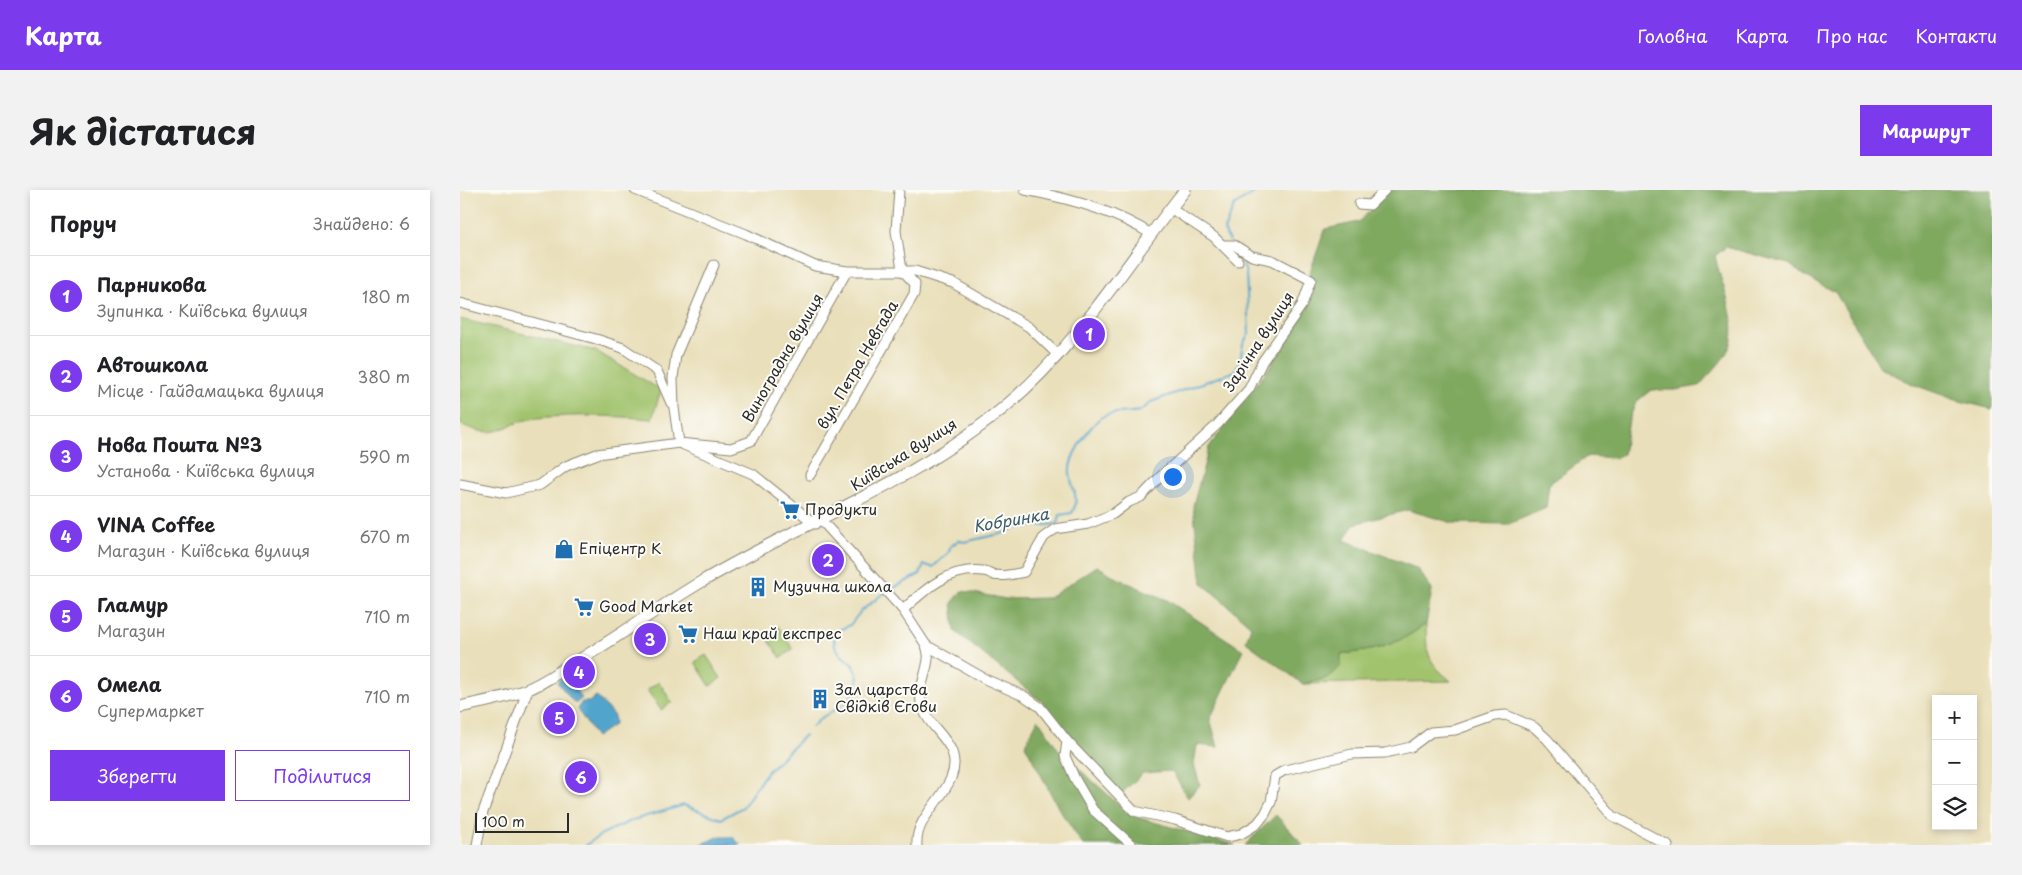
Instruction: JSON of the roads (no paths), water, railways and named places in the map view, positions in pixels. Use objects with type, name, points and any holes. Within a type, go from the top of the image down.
[{"type":"main road","name":"Київська вулиця","points":[[460,707],[528,689],[577,662],[718,572],[905,476],[980,426],[1008,404],[1058,355],[1080,330],[1185,190]]},
{"type":"street","points":[[635,190],[746,234],[815,266],[848,271],[902,270],[934,275],[952,282],[1029,327],[1058,355]]},
{"type":"street","points":[[899,190],[896,231],[902,270]]},
{"type":"street","points":[[1025,190],[1035,191],[1102,210],[1137,225],[1152,234]]},
{"type":"street","points":[[1359,204],[1370,205],[1385,190]]},
{"type":"street","points":[[1170,208],[1228,245],[1238,261]]},
{"type":"street","name":"Зарічна вулиця","points":[[903,610],[924,591],[963,570],[985,571],[994,575],[1009,576],[1024,572],[1044,537],[1055,529],[1088,524],[1113,514],[1129,502],[1141,497],[1217,425],[1249,389],[1262,362],[1302,305],[1311,280],[1272,260],[1252,256],[1228,245]]},
{"type":"street","points":[[714,265],[676,355],[673,378],[674,408],[679,443],[753,474],[818,522],[903,610],[926,644],[929,658],[921,686],[920,700],[928,719],[949,745],[953,762],[952,778],[919,830],[917,845]]},
{"type":"street","name":"вул. Петра Невгада","points":[[810,475],[912,299],[915,284],[902,270]]},
{"type":"street","name":"Виноградна вулиця","points":[[460,484],[506,493],[540,485],[566,466],[597,454],[679,443],[731,448],[751,441],[848,271]]},
{"type":"street","points":[[460,304],[596,339],[623,348],[657,371],[674,408]]},
{"type":"street","points":[[926,644],[987,680],[1024,696],[1040,707],[1067,741],[1134,811],[1175,820],[1227,837],[1241,834],[1257,824],[1270,802],[1275,776],[1285,770],[1352,754],[1385,753],[1411,747],[1431,732],[1455,730],[1506,714],[1534,727],[1547,739],[1613,816],[1668,845]]},
{"type":"street","points":[[477,845],[483,812],[528,689]]},
{"type":"street","points":[[1067,741],[1065,756],[1075,779],[1094,810],[1132,845]]},
{"type":"water","points":[[564,677],[582,698],[575,704],[557,682]]},
{"type":"water","points":[[596,696],[614,716],[615,724],[596,737],[577,709],[582,702],[589,702]]},
{"type":"water","points":[[718,837],[733,837],[741,845],[700,845]]},
{"type":"waterway","name":"Кобринка","points":[[1229,241],[1224,230],[1234,206],[1258,190]]},
{"type":"waterway","name":"Кобринка","points":[[888,591],[920,574],[924,565],[933,567],[949,552],[950,547],[959,540],[964,542],[1004,533],[1014,528],[1058,524],[1060,515],[1072,513],[1075,507],[1076,498],[1070,473],[1075,452],[1098,420],[1107,415],[1141,410],[1151,402],[1235,371],[1240,361],[1243,344],[1249,334],[1246,273],[1242,261]]},
{"type":"waterway","name":"Кобринка","points":[[812,727],[821,718],[849,701],[858,678],[854,666],[841,655],[835,646],[833,633],[850,625],[861,611],[884,593]]},
{"type":"waterway","name":"Кобринка","points":[[586,845],[602,834],[633,820],[684,805],[721,819],[743,807],[766,773],[805,735]]},
{"type":"place","name":"Парникова","points":[[1089,334]]},
{"type":"place","name":"Продукти","points":[[790,510]]},
{"type":"place","name":"Епіцентр К","points":[[564,549]]},
{"type":"place","name":"Автошкола","points":[[828,560]]},
{"type":"place","name":"Музична школа","points":[[758,587]]},
{"type":"place","name":"Good Market","points":[[584,607]]},
{"type":"place","name":"Наш край експрес","points":[[688,634]]},
{"type":"place","name":"Нова Пошта №3","points":[[650,639]]},
{"type":"place","name":"VINA Coffee","points":[[579,672]]},
{"type":"place","name":"Зал царства Свідків Єгови","points":[[820,699]]},
{"type":"place","name":"Гламур","points":[[559,718]]},
{"type":"place","name":"Омела","points":[[581,777]]}]
